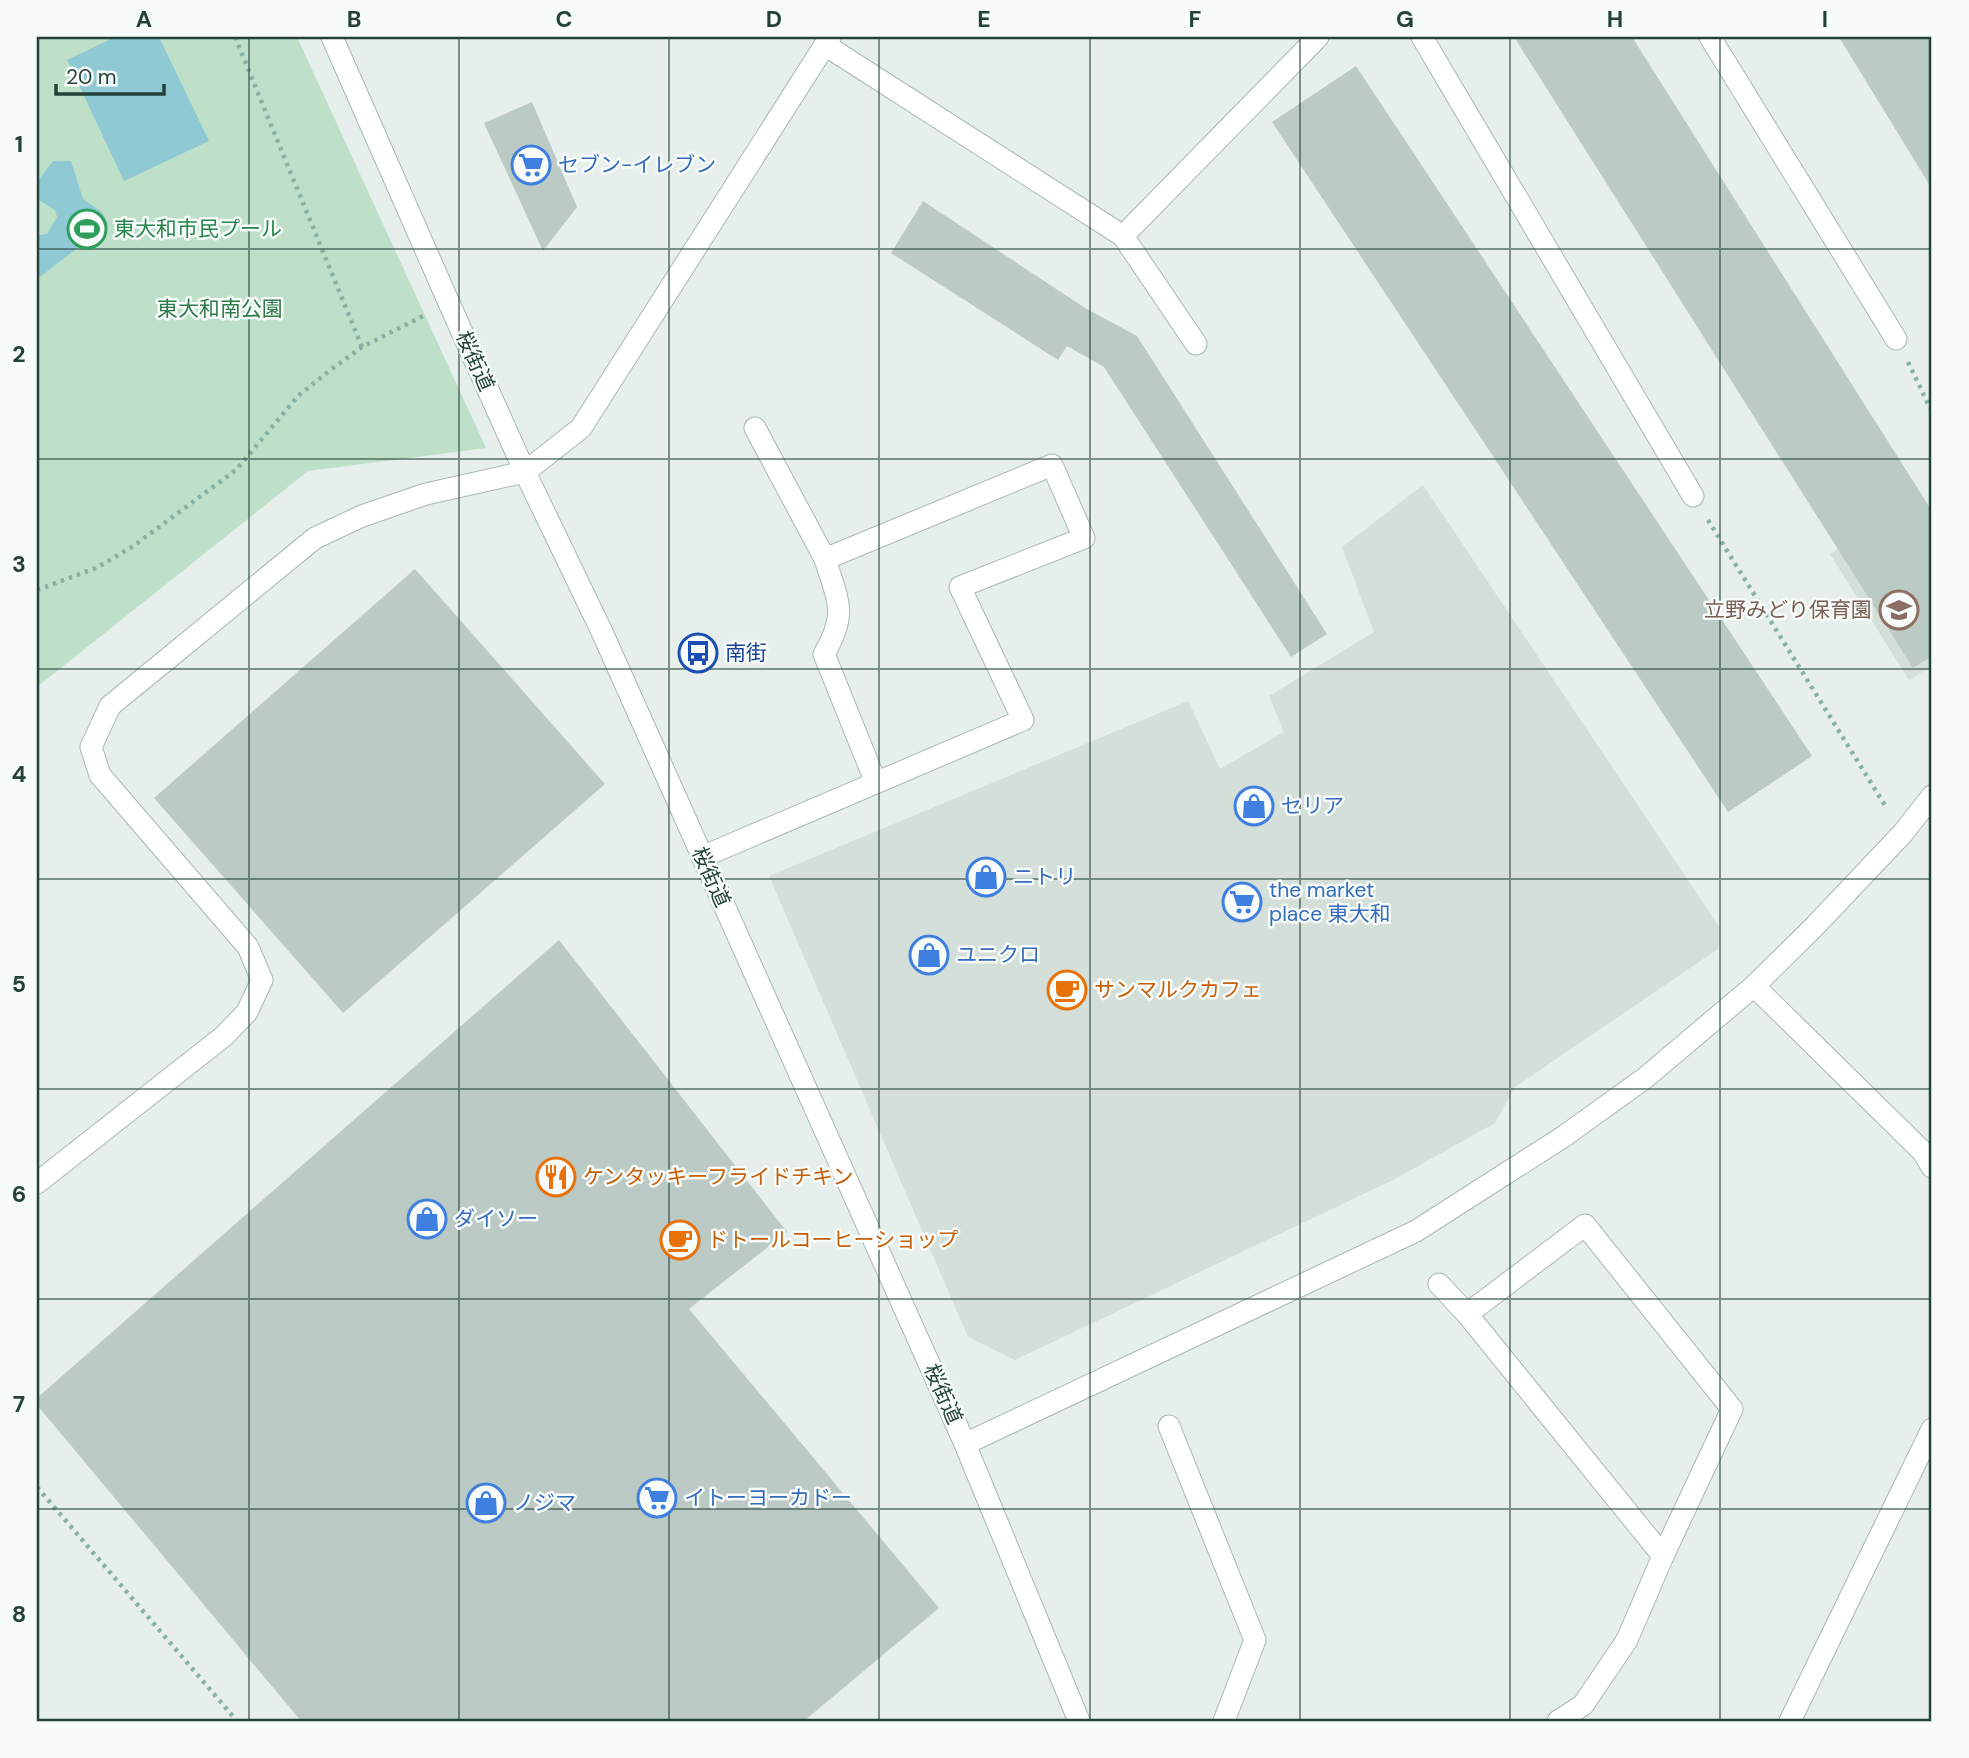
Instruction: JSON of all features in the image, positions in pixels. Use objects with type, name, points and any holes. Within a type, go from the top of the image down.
[{"type":"street","name":"桜街道","points":[[332,37],[525,472],[602,632],[965,1444],[1080,1721]]},
{"type":"street","points":[[1123,236],[1318,37]]},
{"type":"street","points":[[1422,37],[1693,496]]},
{"type":"street","points":[[1710,37],[1896,339]]},
{"type":"street","points":[[37,1183],[224,1035],[247,1013],[262,980],[248,947],[100,775],[91,747],[110,706],[315,538],[362,516],[426,494],[525,472],[582,428],[828,41],[1123,236],[1196,344]]},
{"type":"street","points":[[755,428],[825,559],[840,608],[834,636],[824,654],[876,783]]},
{"type":"street","points":[[702,857],[1023,720],[960,587],[1084,538],[1052,465],[825,559]]},
{"type":"street","points":[[965,1444],[1416,1231],[1563,1137],[1645,1079],[1754,986],[1903,833],[1932,796]]},
{"type":"street","points":[[1754,986],[1923,1152],[1932,1167]]},
{"type":"street","points":[[1466,1314],[1585,1225],[1732,1409],[1662,1556],[1627,1640],[1583,1706],[1558,1721]]},
{"type":"street","points":[[1439,1284],[1662,1556]]},
{"type":"street","points":[[1169,1426],[1255,1640],[1224,1721]]},
{"type":"street","points":[[1790,1721],[1932,1429]]},
{"type":"path","points":[[234,37],[362,347]]},
{"type":"path","points":[[37,590],[96,568],[132,547],[236,470],[298,396],[362,347],[449,303]]},
{"type":"path","points":[[1896,339],[1932,412]]},
{"type":"path","points":[[1693,496],[1866,779],[1903,833]]},
{"type":"path","points":[[37,1487],[237,1721]]},
{"type":"shaded area","name":"the market place 東大和","points":[[1423,485],[1720,928],[1718,949],[1515,1087],[1495,1123],[1393,1180],[1015,1360],[968,1337],[769,876],[1188,701],[1220,769],[1284,732],[1269,696],[1374,632],[1342,547]]},
{"type":"shaded area","name":"立野みどり保育園","points":[[1921,498],[1932,516],[1932,666],[1909,680],[1830,554]]},
{"type":"green space","name":"東大和南公園","points":[[37,37],[297,37],[486,448],[308,471],[37,687]]},
{"type":"water","points":[[115,37],[159,37],[209,141],[124,181],[67,60]]},
{"type":"water","points":[[53,161],[71,161],[83,199],[102,212],[108,224],[40,277],[37,276],[37,235],[47,234],[57,217],[55,210],[37,199],[37,182]]},
{"type":"building","points":[[1514,37],[1632,37],[1932,511],[1932,656],[1913,668]]},
{"type":"building","points":[[1839,37],[1929,37],[1932,41],[1932,189]]},
{"type":"building","points":[[1356,66],[1812,756],[1728,812],[1272,122]]},
{"type":"building","name":"セブン-イレブン","points":[[532,102],[577,207],[543,251],[484,123]]},
{"type":"building","points":[[923,201],[1085,308],[1137,336],[1327,634],[1291,657],[1104,367],[1067,346],[1058,360],[891,253]]},
{"type":"building","points":[[415,569],[605,784],[343,1013],[154,798]]},
{"type":"building","points":[[559,940],[787,1232],[689,1309],[939,1608],[804,1721],[301,1721],[37,1405],[37,1398]]},
{"type":"place","name":"セブン-イレブン","points":[[531,165]]},
{"type":"place","name":"東大和市民プール","points":[[87,229]]},
{"type":"place","name":"立野みどり保育園","points":[[1899,610]]},
{"type":"place","name":"南街","points":[[698,653]]},
{"type":"place","name":"セリア","points":[[1254,806]]},
{"type":"place","name":"ニトリ","points":[[986,877]]},
{"type":"place","name":"the market place 東大和","points":[[1242,902]]},
{"type":"place","name":"ユニクロ","points":[[929,955]]},
{"type":"place","name":"サンマルクカフェ","points":[[1067,990]]},
{"type":"place","name":"ケンタッキーフライドチキン","points":[[556,1177]]},
{"type":"place","name":"ダイソー","points":[[427,1219]]},
{"type":"place","name":"ドトールコーヒーショップ","points":[[680,1240]]},
{"type":"place","name":"イトーヨーカドー","points":[[657,1498]]},
{"type":"place","name":"ノジマ","points":[[486,1503]]}]
